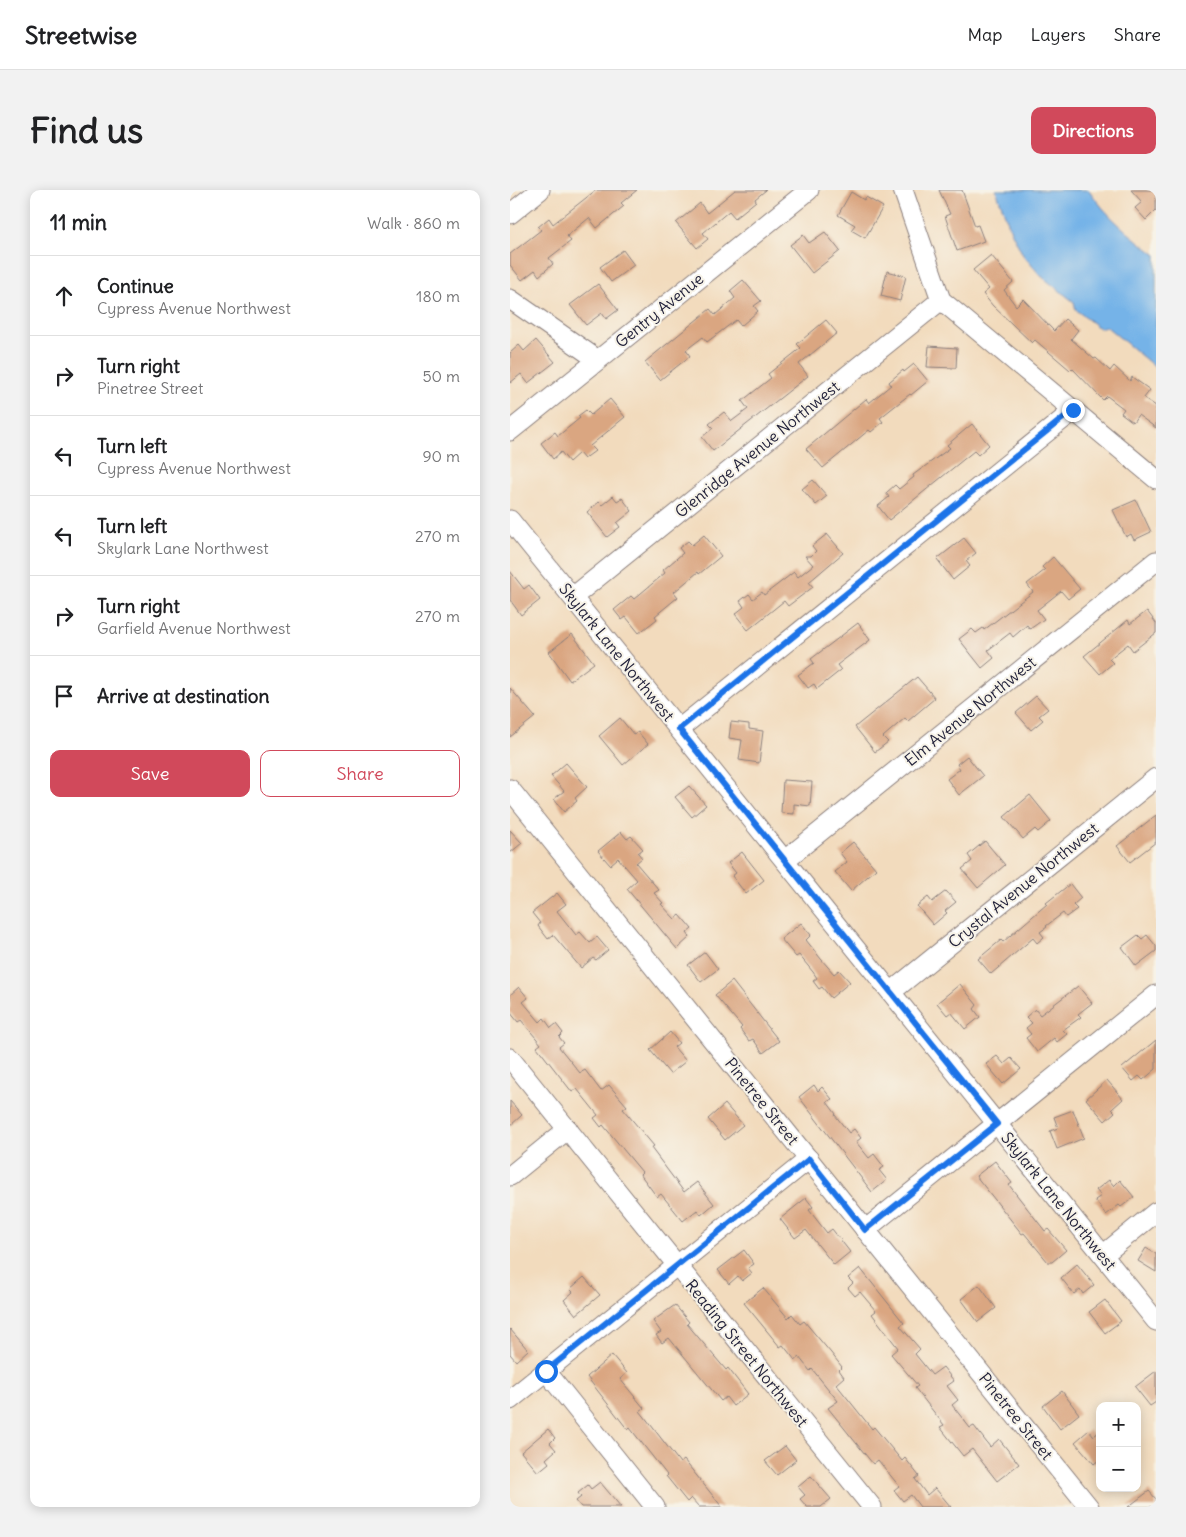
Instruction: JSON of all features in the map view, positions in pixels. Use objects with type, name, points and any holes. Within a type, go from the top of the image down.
[{"type":"street","points":[[510,214],[540,190]]},
{"type":"street","name":"Gentry Avenue","points":[[510,431],[809,190]]},
{"type":"street","points":[[903,190],[941,300],[1156,480]]},
{"type":"street","points":[[510,299],[598,360]]},
{"type":"street","name":"Glenridge Avenue Northwest","points":[[573,597],[941,300]]},
{"type":"street","points":[[679,729],[1073,410]]},
{"type":"street","name":"Skylark Lane Northwest","points":[[510,520],[1156,1321]]},
{"type":"street","name":"Elm Avenue Northwest","points":[[785,860],[1156,561]]},
{"type":"street","name":"Crystal Avenue Northwest","points":[[891,992],[1156,778]]},
{"type":"street","name":"Pinetree Street","points":[[510,789],[1089,1507]]},
{"type":"street","points":[[865,1230],[1156,995]]},
{"type":"street","name":"Reading Street Northwest","points":[[510,1058],[872,1507]]},
{"type":"street","points":[[510,1176],[568,1130]]},
{"type":"street","points":[[510,1400],[809,1159]]},
{"type":"street","points":[[1103,1255],[1156,1212]]},
{"type":"street","points":[[546,1371],[655,1507]]},
{"type":"water","points":[[996,190],[1089,190],[1111,217],[1156,255],[1156,368],[1107,327],[1099,328],[1076,310],[1074,302],[1041,276],[1023,255],[1011,231]]},
{"type":"building","points":[[596,190],[637,190],[621,203],[624,206],[597,228],[589,218],[567,236],[571,241],[549,258],[553,264],[539,276],[535,270],[522,280],[510,265],[510,254],[541,230],[538,227],[549,218],[553,224]]},
{"type":"building","points":[[735,190],[766,190],[735,218],[729,211],[703,233],[708,239],[697,248],[676,223],[700,203],[707,213]]},
{"type":"building","points":[[939,190],[962,190],[975,226],[978,225],[984,241],[957,251],[945,216],[950,214]]},
{"type":"building","points":[[1131,190],[1156,190],[1156,210],[1146,220],[1135,208],[1142,202]]},
{"type":"building","points":[[851,192],[864,200],[866,197],[883,207],[865,238],[851,230],[855,225],[838,215]]},
{"type":"building","points":[[825,232],[840,251],[812,273],[790,245],[803,235],[809,243]]},
{"type":"building","points":[[623,250],[634,265],[611,282],[600,267]]},
{"type":"building","points":[[991,255],[1013,282],[1004,290],[1016,306],[1023,299],[1054,331],[1065,319],[1078,330],[1071,339],[1094,359],[1096,358],[1110,371],[1114,366],[1130,381],[1132,377],[1150,390],[1144,398],[1156,406],[1156,428],[1138,415],[1133,422],[1121,413],[1124,409],[1107,396],[1103,400],[1072,368],[1070,370],[1035,340],[1032,343],[993,306],[983,294],[989,289],[973,270]]},
{"type":"building","points":[[887,271],[906,276],[900,301],[881,296]]},
{"type":"building","points":[[743,280],[761,301],[754,306],[758,311],[741,326],[736,320],[707,342],[703,337],[686,350],[690,356],[660,380],[645,362],[710,309],[715,315],[735,298],[730,291]]},
{"type":"building","points":[[598,284],[618,310],[606,319],[602,313],[586,325],[570,305]]},
{"type":"building","points":[[826,320],[837,333],[799,364],[808,376],[713,451],[702,437],[713,428],[709,424],[724,412],[732,421],[748,409],[742,401],[771,378],[768,374],[801,348],[797,344]]},
{"type":"building","points":[[536,340],[555,362],[528,383],[521,374],[510,383],[510,353],[519,345],[524,351]]},
{"type":"building","points":[[929,346],[957,348],[956,368],[927,367]]},
{"type":"building","points":[[914,364],[928,381],[880,418],[883,422],[871,432],[869,430],[823,468],[806,449],[866,399],[869,403],[891,385],[889,382],[903,370],[904,372]]},
{"type":"building","points":[[610,399],[625,417],[590,446],[595,451],[584,459],[579,453],[569,462],[561,452],[553,459],[541,443],[555,432],[558,436],[580,418],[578,416],[586,410],[591,415]]},
{"type":"building","points":[[972,424],[989,445],[978,455],[974,451],[889,520],[878,506],[889,497],[886,493],[895,485],[899,489],[914,477],[913,475],[950,448],[947,445]]},
{"type":"building","points":[[813,480],[827,496],[816,505],[802,489]]},
{"type":"building","points":[[613,496],[617,501],[622,498],[632,511],[617,523],[620,527],[607,537],[587,512],[599,502],[602,505]]},
{"type":"building","points":[[1136,500],[1151,532],[1134,540],[1131,534],[1126,537],[1113,510]]},
{"type":"building","points":[[827,534],[843,553],[809,582],[813,587],[788,606],[784,601],[748,630],[735,614],[744,607],[740,601],[749,594],[753,599],[762,592],[764,595],[794,572],[798,577],[813,565],[805,556],[811,556],[816,551],[812,546]]},
{"type":"building","points":[[704,535],[721,556],[674,592],[678,597],[655,616],[657,619],[639,633],[626,617],[622,620],[614,610],[631,596],[634,599],[665,573],[663,570],[683,553],[679,548],[688,541],[692,545]]},
{"type":"building","points":[[964,538],[976,553],[966,561],[970,566],[953,580],[937,559]]},
{"type":"building","points":[[1053,557],[1080,589],[1068,599],[1061,591],[1037,610],[1044,619],[1030,629],[1027,625],[1013,637],[1010,633],[988,650],[994,658],[982,668],[959,639],[972,629],[976,633],[983,628],[984,630],[1033,592],[1027,584],[1045,570],[1042,567]]},
{"type":"building","points":[[510,571],[524,589],[529,585],[540,600],[521,615],[510,600]]},
{"type":"building","points":[[1147,611],[1156,623],[1156,633],[1133,651],[1128,644],[1109,659],[1113,663],[1100,674],[1084,656],[1128,620],[1130,624]]},
{"type":"building","points":[[858,623],[870,640],[837,665],[841,670],[817,689],[814,684],[808,688],[798,675],[814,663],[811,659]]},
{"type":"building","points":[[572,634],[594,663],[570,681],[549,652]]},
{"type":"building","points":[[917,677],[935,698],[908,721],[905,718],[883,737],[888,742],[875,752],[855,727]]},
{"type":"building","points":[[510,688],[535,717],[510,737]]},
{"type":"building","points":[[1036,696],[1048,709],[1039,716],[1043,720],[1031,730],[1016,713]]},
{"type":"building","points":[[620,718],[634,735],[638,732],[648,744],[623,765],[599,736]]},
{"type":"building","points":[[731,722],[749,724],[749,729],[763,731],[759,763],[739,760],[742,740],[729,738]]},
{"type":"building","points":[[967,756],[983,776],[959,795],[947,779],[960,769],[957,764]]},
{"type":"building","points":[[566,763],[587,787],[575,798],[577,801],[564,812],[554,799],[564,791],[551,776]]},
{"type":"building","points":[[783,780],[812,782],[810,806],[794,804],[794,814],[781,813]]},
{"type":"building","points":[[689,786],[706,805],[692,817],[675,797]]},
{"type":"building","points":[[1030,795],[1051,821],[1038,832],[1035,829],[1023,839],[1004,817]]},
{"type":"building","points":[[1156,815],[1156,842],[1130,862],[1117,846]]},
{"type":"building","points":[[510,830],[522,843],[510,853]]},
{"type":"building","points":[[621,832],[627,839],[631,836],[643,849],[638,853],[642,858],[636,863],[659,890],[654,893],[663,903],[661,904],[675,919],[680,915],[692,929],[687,933],[690,937],[677,949],[627,889],[637,880],[618,858],[610,865],[598,851]]},
{"type":"building","points":[[985,841],[1005,865],[978,888],[962,869],[972,861],[968,855]]},
{"type":"building","points":[[853,842],[876,869],[851,891],[835,872],[847,862],[840,853]]},
{"type":"building","points":[[742,852],[764,880],[746,894],[732,876],[736,873],[728,863]]},
{"type":"building","points":[[1070,884],[1081,898],[1073,905],[1077,909],[1066,917],[1063,913],[1040,932],[1044,937],[1037,943],[1033,938],[991,974],[978,959],[1001,940],[1003,942]]},
{"type":"building","points":[[946,891],[956,902],[933,925],[917,906],[928,897],[932,902]]},
{"type":"building","points":[[557,893],[566,904],[557,911],[576,935],[580,932],[590,943],[597,937],[608,950],[596,960],[593,958],[581,968],[553,935],[548,939],[538,926],[540,923],[532,913]]},
{"type":"building","points":[[801,923],[811,935],[806,940],[821,959],[834,974],[839,970],[850,982],[831,998],[822,987],[819,989],[813,981],[817,978],[799,955],[796,957],[781,939]]},
{"type":"building","points":[[1138,935],[1142,939],[1147,935],[1156,946],[1156,951],[1136,966],[1122,947]]},
{"type":"building","points":[[705,952],[718,969],[701,982],[688,965]]},
{"type":"building","points":[[732,981],[779,1041],[763,1053],[753,1039],[749,1041],[740,1029],[742,1027],[715,995]]},
{"type":"building","points":[[960,984],[977,1005],[974,1009],[980,1017],[965,1029],[951,1012],[947,1015],[937,1003]]},
{"type":"building","points":[[1078,986],[1092,1003],[1078,1014],[1081,1017],[1063,1030],[1067,1034],[1057,1042],[1054,1038],[1037,1052],[1026,1038],[1031,1034],[1026,1028],[1032,1023],[1026,1017],[1035,1009],[1040,1015]]},
{"type":"building","points":[[519,987],[528,998],[523,1002],[540,1022],[544,1018],[551,1028],[556,1024],[563,1033],[559,1037],[564,1043],[559,1047],[580,1073],[585,1070],[601,1091],[609,1085],[627,1106],[623,1109],[654,1146],[651,1148],[684,1192],[697,1182],[714,1204],[701,1215],[697,1210],[683,1221],[661,1194],[657,1197],[640,1174],[642,1172],[603,1125],[601,1127],[594,1118],[598,1115],[577,1089],[572,1092],[537,1047],[541,1044],[521,1020],[518,1022],[510,1012],[510,995]]},
{"type":"building","points":[[670,1032],[679,1043],[674,1047],[686,1061],[670,1074],[650,1050]]},
{"type":"building","points":[[1156,1040],[1156,1069],[1143,1080],[1139,1076],[1133,1081],[1122,1068]]},
{"type":"building","points":[[997,1056],[1004,1064],[1011,1058],[1021,1069],[1003,1084],[986,1064]]},
{"type":"building","points":[[1107,1080],[1123,1099],[1112,1109],[1115,1112],[1105,1121],[1086,1099]]},
{"type":"building","points":[[814,1085],[818,1091],[822,1087],[832,1099],[827,1102],[835,1115],[849,1133],[854,1129],[861,1138],[856,1142],[869,1158],[874,1154],[884,1167],[879,1170],[887,1180],[872,1192],[799,1097]]},
{"type":"building","points":[[510,1101],[522,1115],[510,1126]]},
{"type":"building","points":[[725,1104],[743,1125],[725,1140],[708,1119]]},
{"type":"building","points":[[1073,1110],[1084,1138],[1057,1149],[1050,1131],[1058,1128],[1054,1117]]},
{"type":"building","points":[[995,1161],[1012,1183],[1009,1185],[1045,1231],[1048,1229],[1066,1250],[1052,1262],[1048,1262],[1024,1233],[1022,1234],[976,1176]]},
{"type":"building","points":[[1109,1180],[1114,1186],[1120,1180],[1134,1197],[1106,1215],[1095,1200],[1101,1196],[1096,1190]]},
{"type":"building","points":[[806,1198],[813,1207],[809,1210],[827,1233],[832,1229],[850,1252],[834,1265],[806,1230],[795,1238],[780,1219]]},
{"type":"building","points":[[1146,1248],[1156,1254],[1156,1272],[1138,1261]]},
{"type":"building","points":[[744,1250],[754,1264],[748,1268],[752,1273],[742,1281],[738,1276],[729,1284],[718,1270]]},
{"type":"building","points":[[1077,1264],[1094,1285],[1083,1294],[1080,1289],[1074,1294],[1061,1278]]},
{"type":"building","points":[[860,1268],[904,1323],[900,1326],[920,1349],[915,1354],[932,1375],[943,1367],[954,1381],[947,1386],[958,1400],[952,1405],[970,1428],[974,1426],[990,1447],[999,1439],[1019,1464],[997,1481],[972,1449],[963,1456],[940,1427],[944,1425],[915,1388],[918,1386],[891,1354],[898,1348],[872,1314],[876,1311],[860,1292],[855,1296],[848,1288],[853,1283],[848,1278]]},
{"type":"building","points":[[584,1277],[600,1295],[576,1315],[564,1300],[573,1292],[570,1289]]},
{"type":"building","points":[[979,1285],[996,1308],[978,1322],[961,1299]]},
{"type":"building","points":[[763,1288],[788,1318],[792,1314],[800,1324],[804,1321],[831,1353],[842,1367],[839,1370],[844,1377],[836,1384],[872,1429],[874,1427],[902,1461],[905,1458],[919,1476],[915,1479],[927,1495],[935,1488],[951,1507],[920,1507],[911,1495],[903,1501],[894,1490],[899,1486],[878,1460],[873,1464],[828,1408],[838,1401],[812,1369],[810,1371],[799,1357],[795,1360],[783,1345],[780,1347],[744,1303]]},
{"type":"building","points":[[1105,1300],[1121,1321],[1105,1333],[1089,1312]]},
{"type":"building","points":[[675,1305],[689,1322],[687,1324],[726,1370],[728,1368],[748,1394],[733,1406],[726,1397],[721,1401],[669,1338],[662,1343],[656,1335],[661,1332],[653,1321]]},
{"type":"building","points":[[510,1329],[528,1350],[516,1361],[510,1354]]},
{"type":"building","points":[[612,1355],[627,1373],[620,1379],[644,1408],[640,1411],[680,1463],[684,1460],[722,1507],[699,1507],[691,1498],[687,1502],[630,1428],[628,1430],[587,1377]]},
{"type":"building","points":[[1156,1371],[1156,1402],[1150,1406],[1135,1387]]},
{"type":"building","points":[[1062,1391],[1079,1414],[1060,1429],[1043,1406]]},
{"type":"building","points":[[548,1429],[555,1438],[550,1443],[556,1450],[546,1459],[549,1463],[538,1472],[521,1452]]},
{"type":"building","points":[[1089,1430],[1094,1436],[1096,1434],[1096,1462],[1094,1464],[1075,1442]]},
{"type":"building","points":[[785,1446],[796,1460],[777,1475],[765,1461]]},
{"type":"building","points":[[811,1476],[831,1499],[821,1507],[807,1507],[800,1499],[805,1495],[798,1487]]},
{"type":"building","points":[[600,1482],[621,1507],[581,1507],[576,1501],[581,1497],[578,1493],[588,1485],[591,1489]]},
{"type":"building","points":[[1149,1491],[1156,1499],[1156,1507],[1128,1507]]},
{"type":"route","points":[[546,1371],[809,1159],[865,1230],[997,1124],[679,729],[1073,410]]}]
